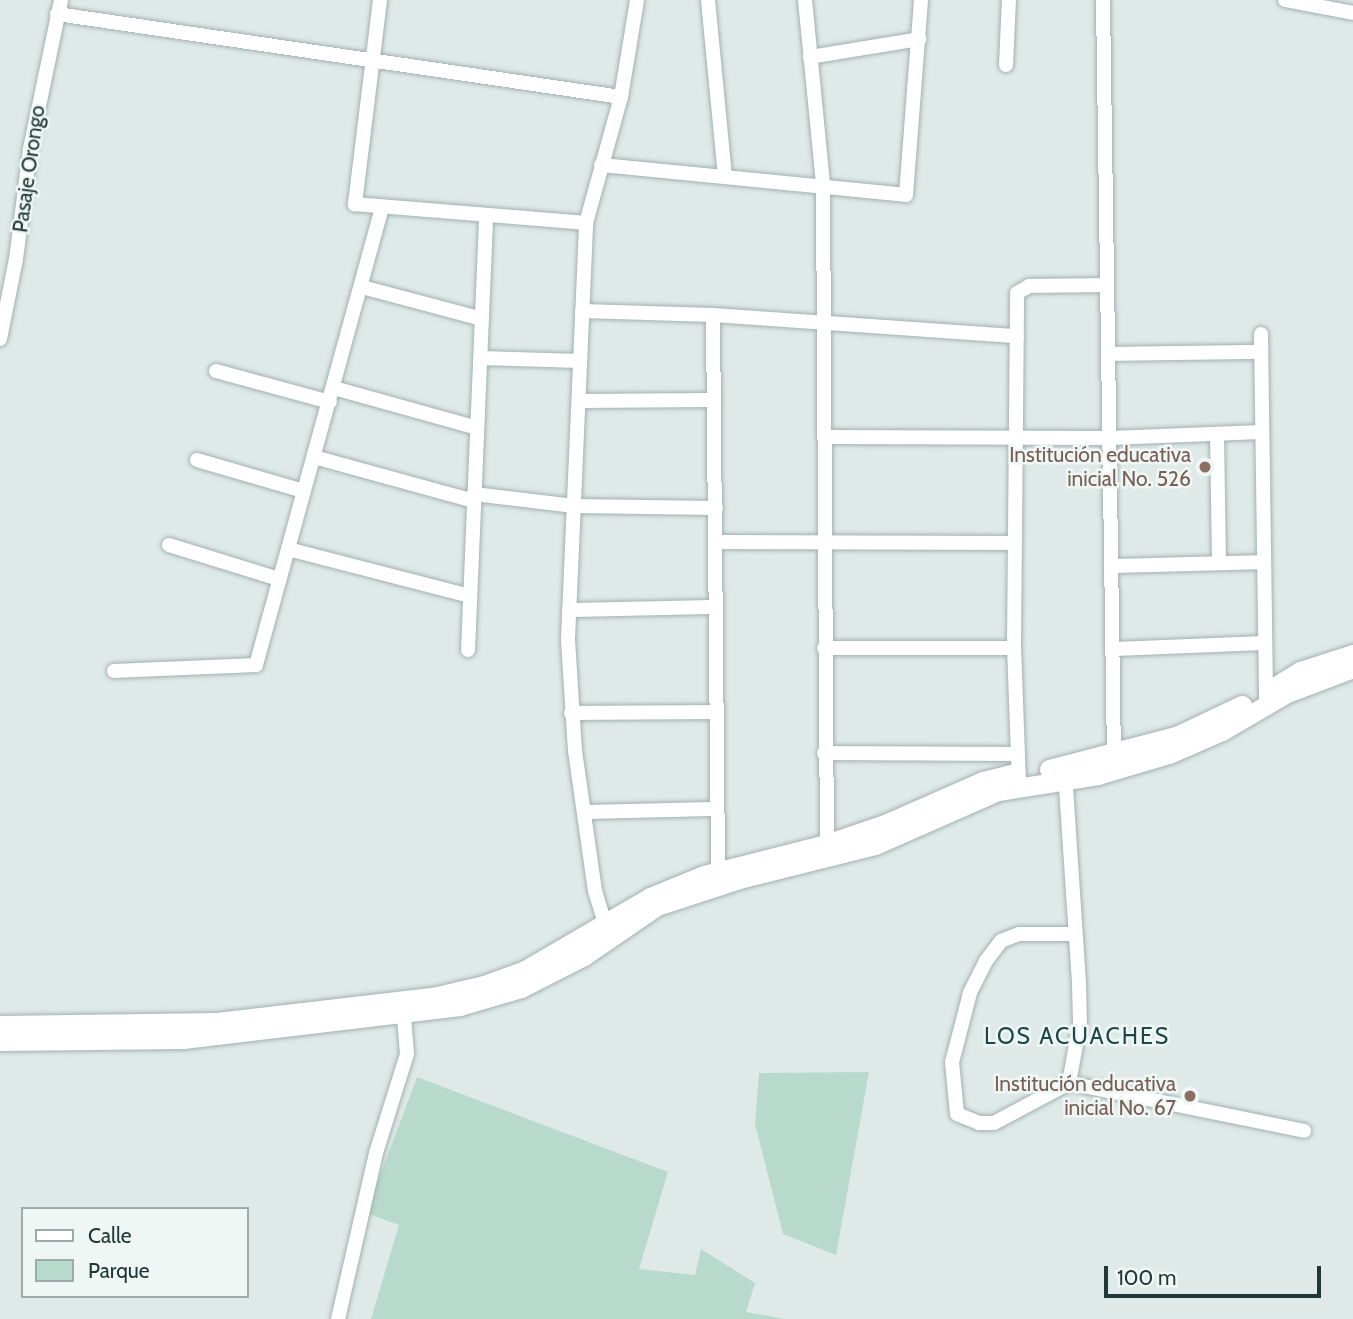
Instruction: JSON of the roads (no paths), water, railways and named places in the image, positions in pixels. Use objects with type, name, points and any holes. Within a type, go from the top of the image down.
[{"type":"street","points":[[380,0],[355,204],[382,209],[586,223]]},
{"type":"street","points":[[608,932],[584,812],[572,713],[569,610],[586,223],[621,97],[638,0]]},
{"type":"street","points":[[708,0],[725,176]]},
{"type":"street","points":[[805,0],[823,185],[828,437],[824,648],[827,852]]},
{"type":"street","points":[[601,165],[906,195],[921,0]]},
{"type":"street","points":[[1006,65],[1009,0]]},
{"type":"street","points":[[1103,0],[1111,566],[1115,649],[1114,762]]},
{"type":"street","points":[[1285,0],[1353,13]]},
{"type":"street","points":[[59,7],[373,61],[621,97]]},
{"type":"street","name":"Pasaje Orongo","points":[[0,339],[16,259],[30,149],[59,7]]},
{"type":"street","points":[[810,57],[920,39]]},
{"type":"street","points":[[114,671],[256,665],[382,209]]},
{"type":"street","points":[[468,650],[486,216]]},
{"type":"street","points":[[1018,771],[1014,648],[1017,336],[1020,289],[1107,285]]},
{"type":"street","points":[[362,287],[482,319]]},
{"type":"street","points":[[582,311],[713,315],[1017,336]]},
{"type":"street","points":[[713,315],[716,508],[715,809],[718,871]]},
{"type":"street","points":[[1261,334],[1261,562],[1266,699]]},
{"type":"street","points":[[1110,354],[1260,352]]},
{"type":"street","points":[[480,358],[580,361]]},
{"type":"street","points":[[216,371],[477,428]]},
{"type":"street","points":[[579,401],[713,400]]},
{"type":"street","points":[[828,437],[1110,438],[1261,432]]},
{"type":"street","points":[[1217,434],[1219,563]]},
{"type":"street","points":[[314,457],[474,498],[574,506],[716,508]]},
{"type":"street","points":[[197,460],[304,491]]},
{"type":"street","points":[[716,542],[1015,543]]},
{"type":"street","points":[[169,545],[279,579]]},
{"type":"street","points":[[288,549],[470,596]]},
{"type":"street","points":[[1111,566],[1261,562]]},
{"type":"street","points":[[569,610],[716,607]]},
{"type":"street","points":[[1115,649],[1264,643]]},
{"type":"street","points":[[824,648],[1014,648]]},
{"type":"street","points":[[824,753],[1065,773],[1169,754],[1266,699],[1300,671],[1353,654]]},
{"type":"street","points":[[1266,699],[1353,668]]},
{"type":"street","points":[[572,713],[715,712]]},
{"type":"street","points":[[0,1026],[217,1022],[460,1006],[521,988],[608,932],[657,906],[827,852],[1018,771]]},
{"type":"street","points":[[1065,773],[1080,1023],[1069,1083]]},
{"type":"street","points":[[584,812],[715,809]]},
{"type":"street","points":[[608,932],[650,897],[718,871],[827,852]]},
{"type":"street","points":[[1073,934],[1019,934],[1001,942],[970,993],[952,1062],[957,1114],[979,1123],[1011,1116],[1033,1100],[1069,1083],[1304,1131]]},
{"type":"street","points":[[0,1041],[183,1039],[404,1008]]},
{"type":"street","points":[[338,1319],[376,1153],[407,1054],[404,1008]]},
{"type":"place","name":"Institución educativa inicial No. 526","points":[[1205,467]]},
{"type":"place","name":"Institución educativa inicial No. 67","points":[[1190,1096]]},
{"type":"district","name":"LOS ACUACHES","points":[[1077,1036]]}]
